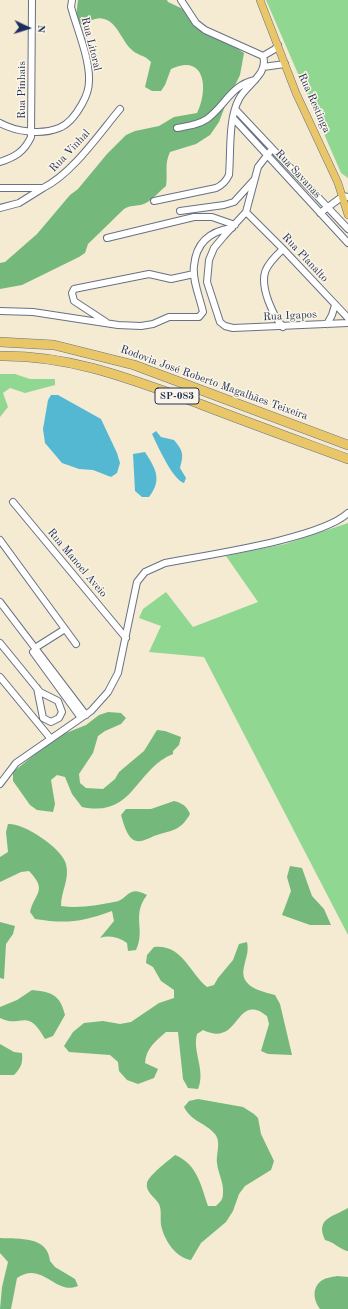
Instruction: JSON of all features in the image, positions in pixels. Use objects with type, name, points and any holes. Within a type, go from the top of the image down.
[{"type":"highway","name":"Rodovia José Roberto Magalhães Teixeira","points":[[0,342],[54,345],[134,365],[348,445]]},
{"type":"highway","name":"SP-083","points":[[0,356],[21,356],[69,362],[126,377],[348,459]]},
{"type":"main road","name":"Rua Restinga","points":[[260,0],[285,64],[345,197],[348,215]]},
{"type":"street","name":"Rua Pinhais","points":[[32,0],[32,131]]},
{"type":"street","name":"Rua Litoral","points":[[0,123],[7,127],[32,131],[50,131],[60,128],[77,113],[87,94],[90,82],[88,67],[71,7],[72,0]]},
{"type":"street","points":[[154,201],[222,185],[229,175],[230,135],[238,100],[244,90],[255,80],[263,68],[265,61],[263,56],[205,30],[190,15],[181,0]]},
{"type":"street","points":[[263,56],[275,49],[278,45]]},
{"type":"street","points":[[263,68],[277,64],[285,64]]},
{"type":"street","points":[[177,128],[197,124],[207,119],[231,93],[244,82],[255,80]]},
{"type":"street","name":"Rua Vinhal","points":[[0,208],[19,203],[57,180],[88,149],[120,109]]},
{"type":"street","name":"Rua Savanas","points":[[236,110],[348,230]]},
{"type":"street","name":"Rua Savanas","points":[[234,119],[348,243]]},
{"type":"street","points":[[0,162],[16,156],[22,151],[28,144],[32,131]]},
{"type":"street","points":[[0,311],[48,314],[108,323],[141,326],[153,324],[169,316],[202,315],[203,312],[194,274],[194,266],[202,243],[218,230],[233,226],[246,212],[258,167],[272,149]]},
{"type":"street","points":[[180,211],[224,205],[234,202],[254,180]]},
{"type":"street","points":[[0,188],[43,188]]},
{"type":"street","points":[[320,213],[345,197]]},
{"type":"street","name":"Rua Planalto","points":[[246,212],[348,318]]},
{"type":"street","points":[[107,238],[194,217],[212,217],[233,226]]},
{"type":"street","name":"Rua Igapos","points":[[233,226],[214,248],[209,260],[207,282],[220,322],[225,326],[233,328],[348,323]]},
{"type":"street","points":[[283,249],[270,261],[264,271],[263,286],[272,313],[283,326]]},
{"type":"street","points":[[108,323],[74,300],[72,293],[74,289],[149,274],[171,279],[194,274]]},
{"type":"street","points":[[327,324],[332,316],[335,305]]},
{"type":"street","name":"Rua Manoel Aveio","points":[[13,502],[126,638]]},
{"type":"street","points":[[0,784],[16,764],[98,705],[114,683],[126,638],[137,582],[145,572],[165,563],[299,535],[338,520],[348,513]]},
{"type":"street","points":[[0,540],[76,644]]},
{"type":"street","points":[[0,602],[35,648],[83,717]]},
{"type":"street","points":[[0,608],[83,717]]},
{"type":"street","points":[[35,648],[64,629]]},
{"type":"street","points":[[0,643],[38,688],[45,695],[58,701],[61,705],[62,712],[57,719],[51,722],[43,718],[38,688]]},
{"type":"street","points":[[0,677],[51,739]]},
{"type":"green space","points":[[78,0],[167,0],[168,2],[183,9],[208,30],[244,53],[240,75],[219,122],[210,135],[196,144],[170,152],[168,156],[166,186],[153,198],[143,204],[124,209],[88,244],[85,253],[79,257],[22,285],[0,289],[0,263],[5,262],[37,234],[70,195],[78,189],[107,154],[126,135],[135,131],[159,126],[174,117],[197,113],[201,104],[203,84],[201,76],[197,70],[191,66],[182,65],[171,69],[161,91],[152,91],[145,87],[151,62],[133,51],[109,21],[98,18],[81,24],[76,17]]},
{"type":"green space","points":[[266,0],[348,0],[348,178],[341,173]]},
{"type":"green space","points":[[0,374],[15,374],[30,379],[55,379],[55,385],[25,393],[10,388],[3,393],[8,407],[0,417]]},
{"type":"green space","points":[[348,523],[348,935],[204,657],[149,652],[161,626],[139,618],[143,609],[166,592],[193,627],[258,602],[226,556],[285,544]]},
{"type":"green space","points":[[108,712],[121,713],[126,718],[121,724],[98,736],[93,753],[79,774],[80,783],[86,788],[103,789],[115,779],[119,772],[144,751],[157,730],[165,731],[181,737],[179,745],[173,751],[173,754],[160,761],[150,770],[124,799],[113,805],[99,808],[82,807],[72,794],[65,777],[57,775],[51,780],[55,804],[53,812],[37,810],[30,805],[13,781],[13,772],[56,737],[86,725],[99,715]]},
{"type":"green space","points":[[174,801],[184,805],[190,814],[183,824],[175,830],[142,841],[134,840],[129,836],[121,815],[126,809],[151,809]]},
{"type":"green space","points":[[8,824],[23,828],[42,838],[58,851],[63,858],[66,864],[67,875],[61,906],[81,907],[119,901],[136,891],[147,895],[140,910],[140,936],[136,950],[128,951],[127,943],[117,938],[100,938],[114,921],[112,911],[92,918],[65,922],[35,919],[30,912],[39,887],[35,878],[29,871],[21,872],[0,882],[0,857],[8,852],[6,832]]},
{"type":"green space","points":[[290,866],[302,868],[312,896],[324,909],[331,925],[310,925],[282,915],[291,891],[287,877]]},
{"type":"green space","points":[[0,922],[15,926],[13,934],[6,944],[4,979],[0,978]]},
{"type":"green space","points":[[247,942],[248,946],[243,974],[248,984],[252,987],[275,995],[280,1004],[292,1055],[268,1054],[261,1051],[269,1024],[267,1016],[256,1010],[249,1010],[244,1013],[229,1029],[222,1033],[214,1034],[203,1030],[197,1034],[196,1048],[201,1075],[198,1089],[188,1088],[183,1079],[178,1032],[166,1032],[152,1045],[147,1053],[145,1063],[158,1069],[154,1078],[138,1084],[127,1080],[119,1071],[118,1062],[110,1055],[69,1052],[64,1046],[73,1032],[84,1023],[103,1021],[120,1024],[131,1022],[159,1003],[174,998],[174,990],[161,981],[153,967],[146,963],[147,955],[154,947],[164,947],[178,954],[207,987],[214,985],[233,960],[239,944]]},
{"type":"green space","points":[[32,990],[54,995],[63,1008],[65,1015],[53,1036],[45,1039],[33,1023],[24,1020],[7,1021],[0,1018],[0,1007],[17,1000]]},
{"type":"green space","points":[[0,1044],[14,1052],[22,1053],[21,1065],[14,1075],[0,1075]]},
{"type":"green space","points":[[198,1099],[243,1107],[254,1114],[258,1118],[261,1134],[274,1161],[271,1170],[245,1186],[239,1194],[233,1211],[226,1222],[201,1243],[191,1260],[180,1256],[165,1237],[161,1225],[159,1204],[147,1189],[147,1183],[151,1176],[159,1168],[175,1155],[188,1164],[197,1176],[208,1206],[216,1206],[221,1201],[223,1189],[217,1163],[218,1140],[214,1133],[190,1116],[184,1107],[189,1101]]},
{"type":"green space","points":[[348,1208],[347,1251],[325,1240],[322,1227],[331,1216]]},
{"type":"green space","points":[[0,1238],[24,1239],[38,1243],[44,1247],[48,1253],[50,1261],[55,1267],[75,1279],[78,1286],[70,1288],[41,1275],[34,1273],[26,1274],[17,1278],[11,1309],[0,1309],[2,1287],[8,1262],[0,1253]]},
{"type":"green space","points":[[337,1276],[348,1277],[348,1309],[320,1309],[314,1294],[316,1287],[323,1280]]},
{"type":"water","points":[[51,395],[58,395],[101,419],[117,453],[120,463],[117,473],[111,477],[93,470],[79,469],[62,463],[45,443],[43,429],[48,400]]},
{"type":"water","points":[[156,431],[161,437],[174,440],[181,450],[182,459],[180,468],[186,478],[184,483],[179,480],[166,462],[152,434]]},
{"type":"water","points":[[145,452],[152,463],[157,479],[156,485],[149,497],[142,497],[135,491],[133,454]]}]
